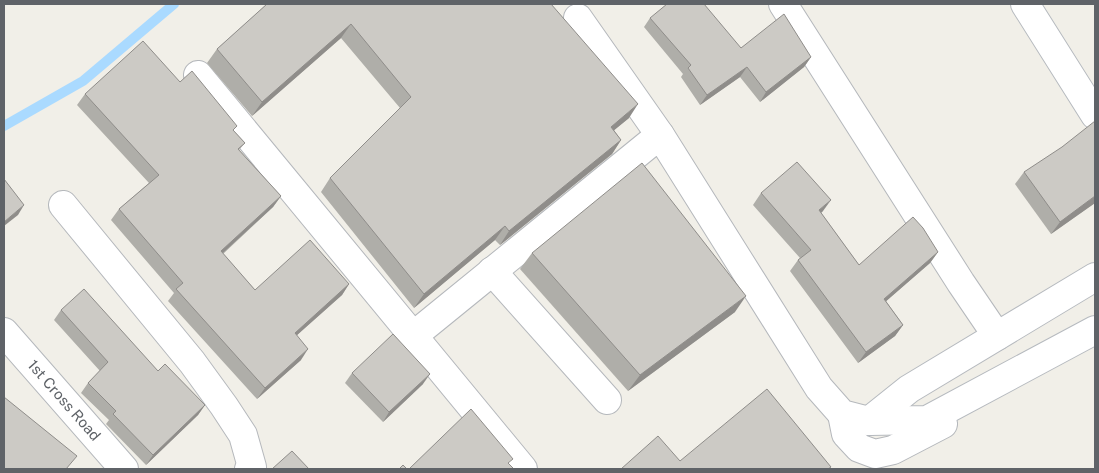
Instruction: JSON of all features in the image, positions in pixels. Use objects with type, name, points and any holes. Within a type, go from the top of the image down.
[{"type":"street","points":[[783,4],[961,283],[997,336]]},
{"type":"street","points":[[1025,4],[1095,115]]},
{"type":"street","points":[[578,18],[660,135],[819,388],[842,414],[846,434],[859,448],[875,454],[893,450],[935,422],[1095,330]]},
{"type":"street","points":[[198,75],[523,469]]},
{"type":"street","points":[[413,336],[660,135]]},
{"type":"street","points":[[63,205],[192,362],[224,406],[243,435],[252,467],[249,469]]},
{"type":"street","points":[[492,271],[607,400]]},
{"type":"street","points":[[869,421],[909,389],[1095,277]]},
{"type":"street","name":"1st Cross Road","points":[[4,332],[124,469]]},
{"type":"street","points":[[909,389],[935,422]]},
{"type":"street","points":[[842,414],[869,421],[935,422]]},
{"type":"building","points":[[267,4],[551,4],[638,104],[611,127],[621,140],[509,231],[505,226],[424,294],[330,178],[411,97],[351,24],[262,102],[217,49]]},
{"type":"building","points":[[667,4],[704,4],[741,48],[784,14],[811,57],[766,92],[747,67],[707,95],[688,68],[691,65],[650,18]]},
{"type":"building","points":[[143,41],[180,82],[192,71],[237,126],[233,130],[245,143],[238,149],[281,196],[221,251],[255,290],[310,240],[349,284],[295,333],[308,349],[265,388],[176,289],[183,283],[119,209],[159,175],[85,94]]},
{"type":"building","points":[[1095,121],[1095,196],[1060,222],[1024,172],[1062,147]]},
{"type":"building","points":[[797,162],[831,200],[819,210],[859,265],[913,217],[923,228],[938,252],[884,299],[903,325],[866,352],[798,260],[811,250],[761,193]]},
{"type":"building","points":[[642,163],[746,296],[640,375],[532,253]]},
{"type":"building","points":[[4,179],[24,205],[4,222]]},
{"type":"building","points":[[84,289],[158,371],[165,364],[205,405],[153,455],[113,414],[116,411],[88,383],[108,362],[61,310]]},
{"type":"building","points":[[393,334],[430,374],[389,412],[352,373]]},
{"type":"building","points":[[767,389],[831,467],[828,469],[621,469],[658,436],[680,461]]},
{"type":"building","points":[[4,397],[77,456],[66,469],[4,469]]},
{"type":"building","points":[[471,409],[513,459],[508,463],[514,469],[409,469]]},
{"type":"building","points":[[292,451],[309,469],[272,469]]},
{"type":"building","points":[[403,465],[407,469],[399,469]]},
{"type":"waterway","points":[[4,126],[83,81],[174,4]]}]
